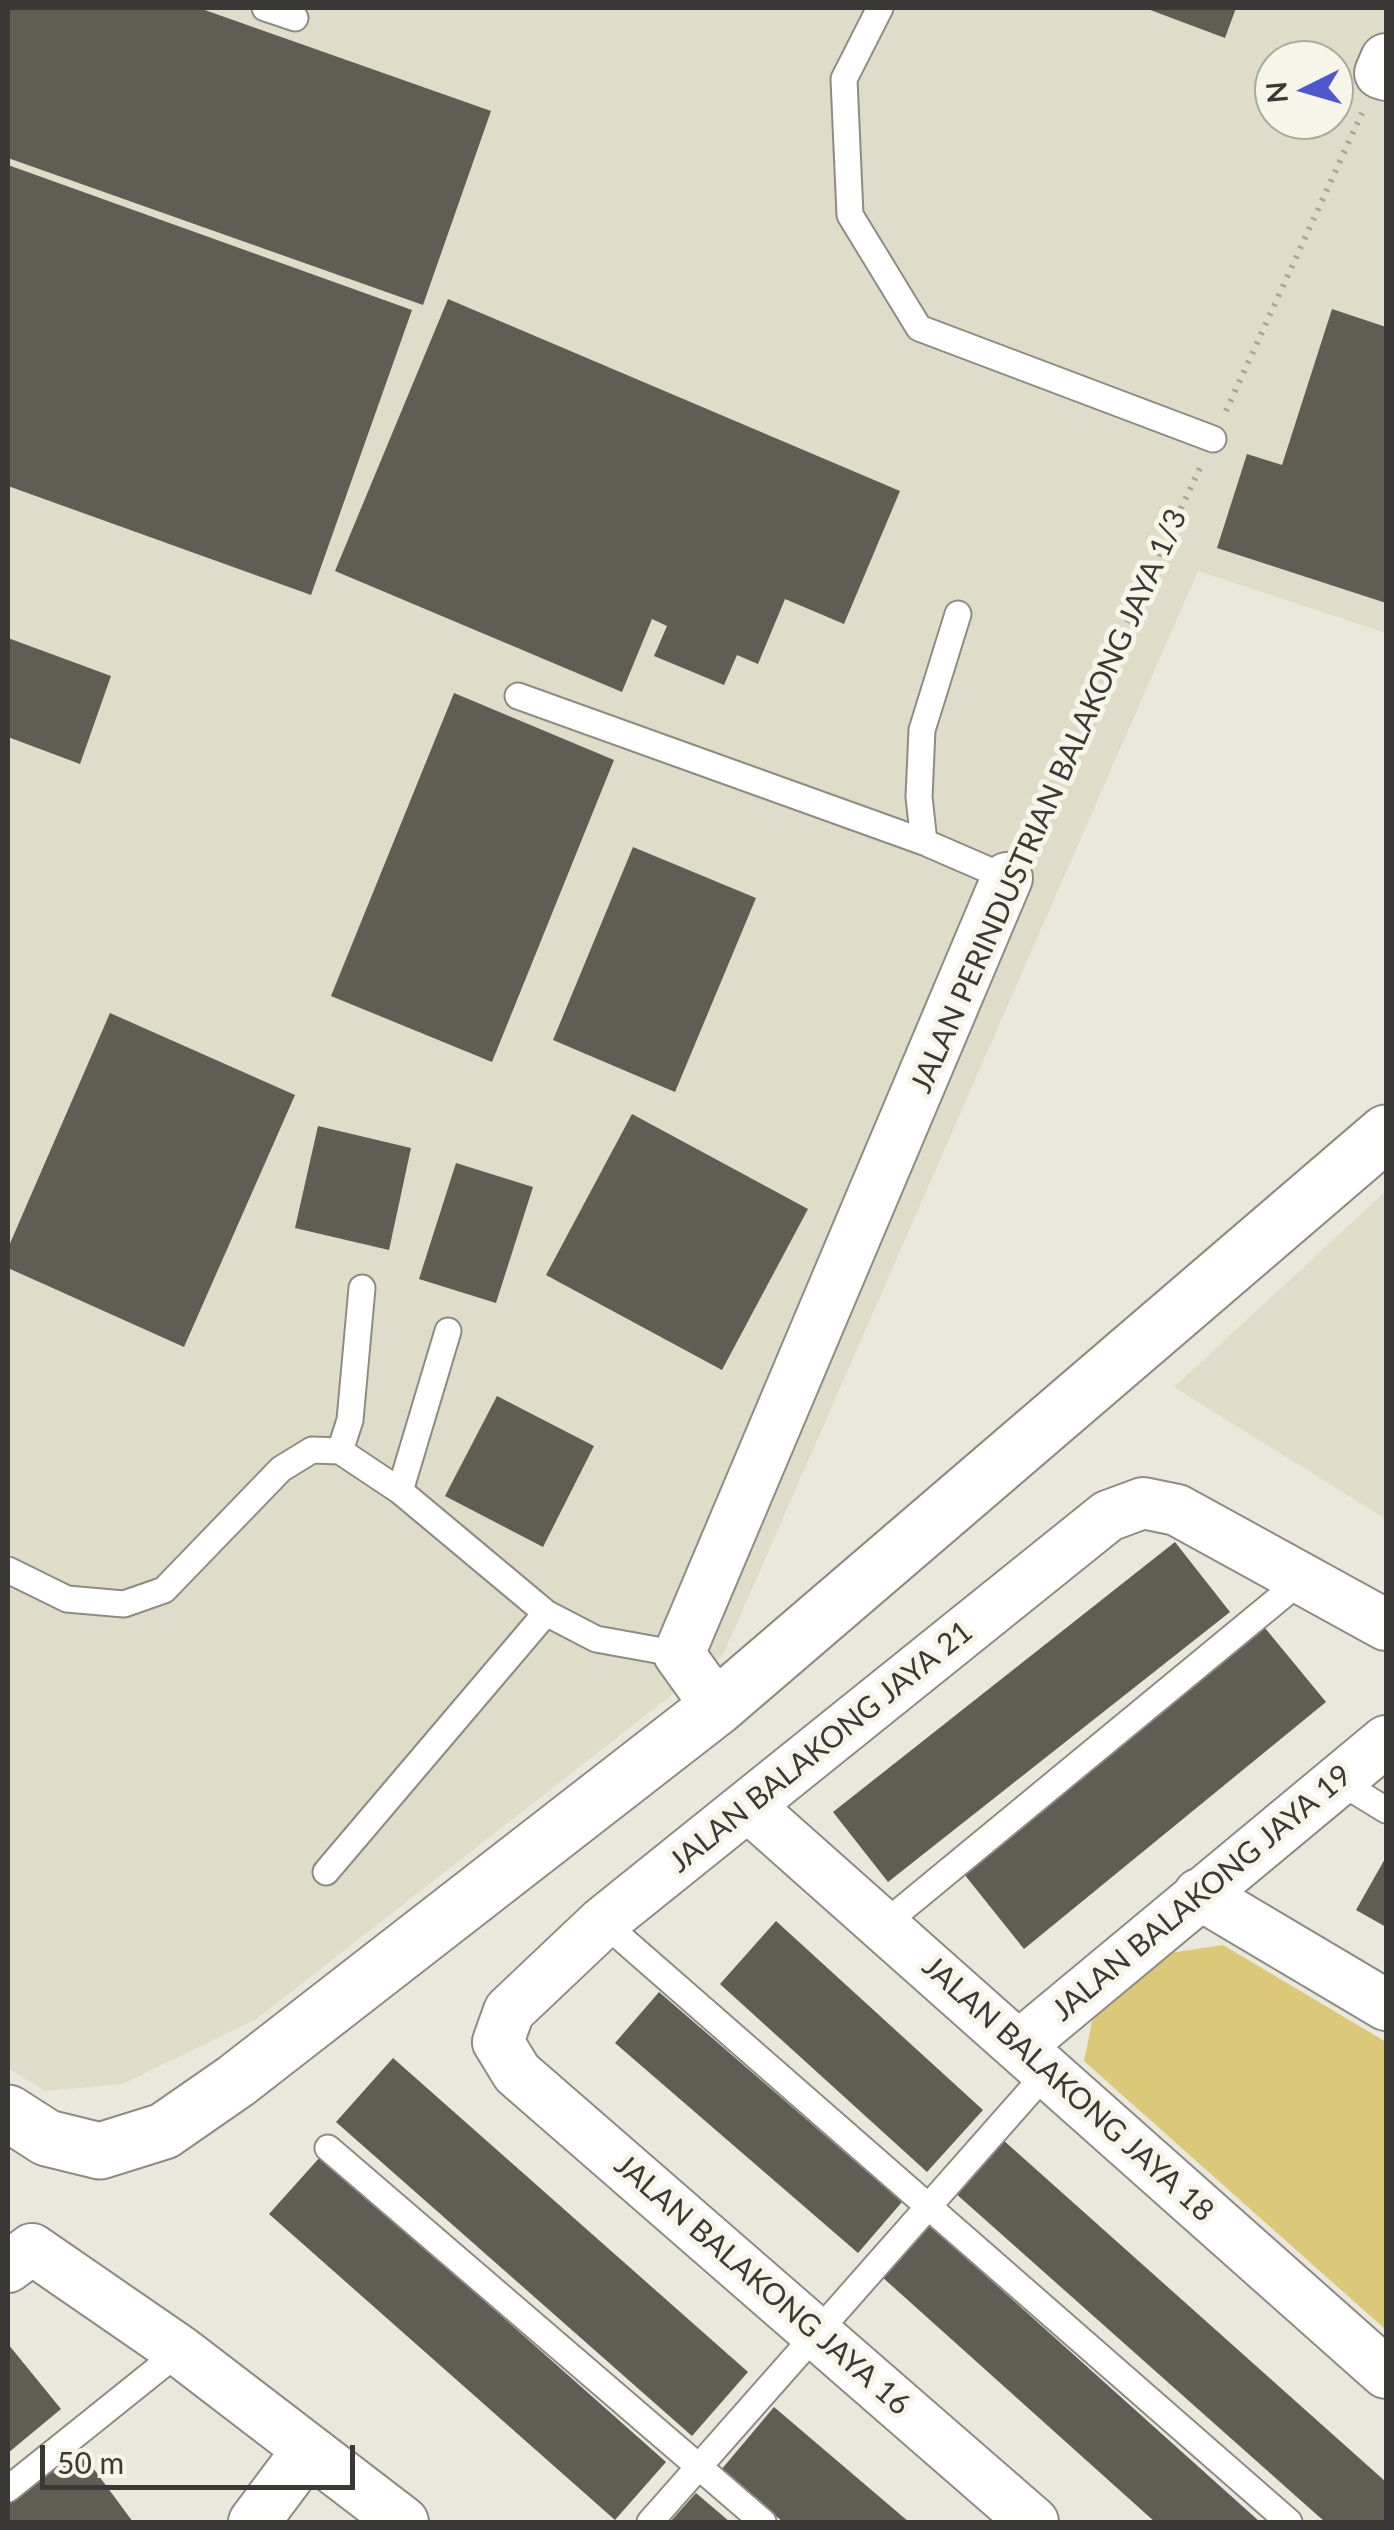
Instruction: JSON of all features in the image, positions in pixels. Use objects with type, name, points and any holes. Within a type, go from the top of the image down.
[{"type":"street","name":"JALAN PERINDUSTRIAN BALAKONG JAYA 1/3","points":[[680,1654],[1006,878]]},
{"type":"street","points":[[8,2114],[47,2138],[100,2151],[164,2131],[236,2081],[718,1707],[1386,1133]]},
{"type":"street","name":"JALAN BALAKONG JAYA 21","points":[[498,2042],[509,2011],[603,1922],[1108,1516],[1143,1503],[1177,1510],[1304,1578]]},
{"type":"street","points":[[1304,1578],[1386,1625]]},
{"type":"street","points":[[680,1654],[718,1707]]},
{"type":"street","name":"JALAN BALAKONG JAYA 19","points":[[1033,2058],[1199,1894],[1386,1742]]},
{"type":"street","name":"JALAN BALAKONG JAYA 18","points":[[748,1806],[1386,2373]]},
{"type":"street","points":[[1199,1894],[1386,2005]]},
{"type":"street","name":"JALAN BALAKONG JAYA 16","points":[[498,2042],[517,2073],[817,2330],[1033,2522]]},
{"type":"street","points":[[16,2250],[180,2351],[402,2522]]},
{"type":"street","points":[[254,2522],[308,2451]]},
{"type":"lane","points":[[265,8],[295,18]]},
{"type":"lane","points":[[880,8],[844,78],[850,215],[919,328],[1213,439]]},
{"type":"lane","points":[[924,842],[919,797],[922,730],[958,614]]},
{"type":"lane","points":[[518,696],[924,842],[1006,878]]},
{"type":"lane","points":[[340,1451],[350,1420],[362,1288]]},
{"type":"lane","points":[[400,1491],[448,1331]]},
{"type":"lane","points":[[8,1570],[67,1599],[124,1604],[164,1590],[281,1469],[312,1450],[340,1451],[400,1491],[546,1613],[596,1638],[680,1654]]},
{"type":"lane","points":[[883,1925],[1304,1578]]},
{"type":"lane","points":[[326,1872],[546,1613]]},
{"type":"lane","points":[[1337,1780],[1386,1810]]},
{"type":"lane","points":[[603,1922],[1289,2522]]},
{"type":"lane","points":[[650,2522],[926,2205],[1033,2058]]},
{"type":"lane","points":[[328,2148],[763,2522]]},
{"type":"lane","points":[[8,2489],[180,2351]]},
{"type":"path","name":"JALAN PERINDUSTRIAN BALAKONG JAYA 1/3","points":[[1006,878],[1384,69]]},
{"type":"shaded area","points":[[8,8],[1386,8],[1386,633],[1198,571],[723,1655],[255,2020],[122,2084],[45,2091],[8,2068]]},
{"type":"shaded area","points":[[1386,1191],[1386,1519],[1174,1387]]},
{"type":"shaded area","points":[[1223,1945],[1386,2042],[1386,2330],[1084,2061],[1094,2012],[1164,1954]]},
{"type":"building","points":[[8,8],[199,8],[491,111],[423,305],[8,158]]},
{"type":"building","points":[[1145,8],[1236,8],[1225,38]]},
{"type":"building","points":[[8,165],[412,310],[311,595],[8,486]]},
{"type":"building","points":[[448,299],[900,491],[844,624],[785,599],[758,664],[737,655],[724,685],[654,656],[667,626],[652,619],[622,692],[335,571]]},
{"type":"building","points":[[1332,309],[1386,327],[1386,603],[1217,548],[1247,454],[1282,465]]},
{"type":"building","points":[[8,638],[111,676],[80,764],[8,737]]},
{"type":"building","points":[[454,693],[614,760],[492,1062],[331,996]]},
{"type":"building","points":[[633,847],[756,898],[675,1092],[553,1040]]},
{"type":"building","points":[[110,1013],[295,1095],[184,1347],[8,1268],[8,1248]]},
{"type":"building","points":[[632,1114],[808,1209],[722,1370],[546,1275]]},
{"type":"building","points":[[318,1126],[411,1148],[389,1250],[295,1228]]},
{"type":"building","points":[[456,1163],[533,1187],[496,1303],[419,1279]]},
{"type":"building","points":[[497,1396],[594,1446],[543,1547],[445,1496]]},
{"type":"building","points":[[1175,1542],[1230,1612],[888,1882],[833,1812]]},
{"type":"building","points":[[1265,1628],[1326,1702],[1024,1949],[964,1874]]},
{"type":"building","points":[[1386,1857],[1386,1927],[1356,1910]]},
{"type":"building","points":[[776,1921],[983,2110],[927,2172],[720,1984]]},
{"type":"building","points":[[659,1992],[902,2202],[858,2253],[615,2043]]},
{"type":"building","points":[[393,2058],[748,2372],[692,2436],[336,2122]]},
{"type":"building","points":[[1002,2139],[1386,2482],[1383,2522],[1325,2522],[954,2192]]},
{"type":"building","points":[[321,2156],[666,2462],[615,2520],[269,2214]]},
{"type":"building","points":[[927,2223],[1260,2522],[1155,2522],[881,2276]]},
{"type":"building","points":[[8,2344],[61,2409],[8,2453]]},
{"type":"building","points":[[774,2407],[909,2522],[783,2522],[721,2470]]},
{"type":"building","points":[[79,2449],[133,2522],[8,2522],[8,2503]]},
{"type":"building","points":[[696,2493],[730,2522],[670,2522]]}]
